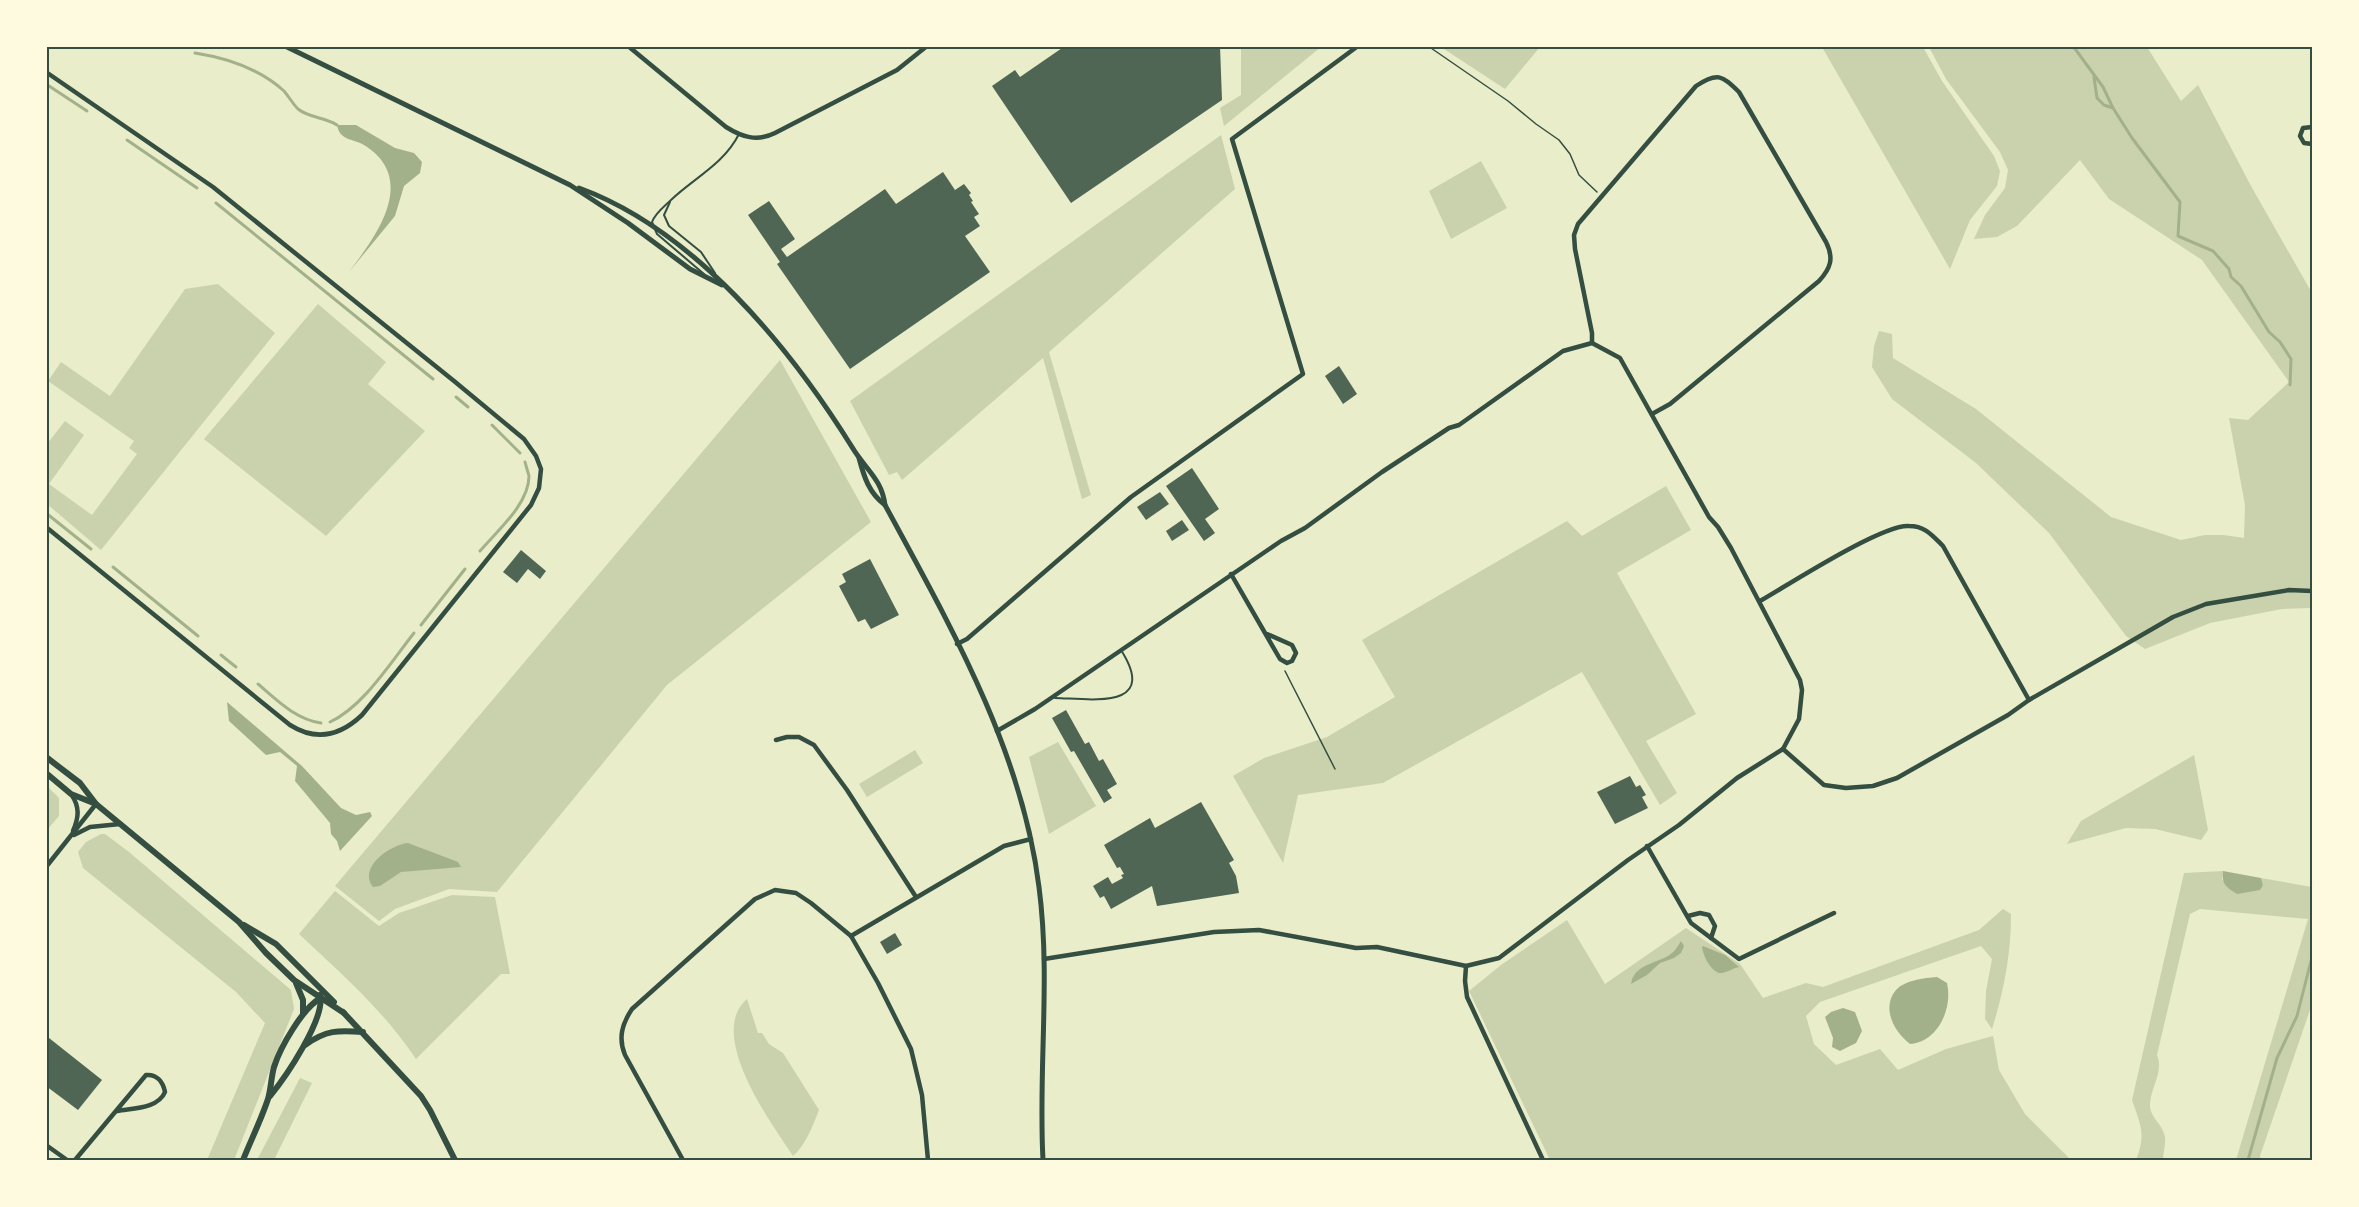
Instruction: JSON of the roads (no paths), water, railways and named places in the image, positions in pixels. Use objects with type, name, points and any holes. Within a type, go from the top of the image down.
[{"type":"main road","points":[[46,757],[80,783],[96,804],[120,824],[239,922],[276,944],[312,978],[424,1101],[455,1161]]},
{"type":"main road","points":[[46,773],[71,794],[96,804]]},
{"type":"main road","points":[[239,922],[294,980],[344,1013]]},
{"type":"main road","points":[[268,1099],[287,1076],[322,1007],[321,998],[312,978]]},
{"type":"main road","points":[[294,980],[303,1000],[302,1015]]},
{"type":"main road","points":[[243,1161],[268,1099],[275,1066],[302,1015],[321,998]]},
{"type":"main road","points":[[302,1047],[321,1034],[363,1032]]},
{"type":"street","points":[[285,46],[570,185],[607,199],[652,225],[722,285],[756,320],[792,361],[859,458],[873,474],[884,492],[885,505],[957,644],[997,731],[1031,839],[1039,888],[1044,959],[1041,1095],[1043,1161]]},
{"type":"street","points":[[628,46],[719,122],[739,134],[759,139],[897,70],[927,46]]},
{"type":"street","points":[[957,644],[967,639],[1131,497],[1303,374],[1232,139],[1358,46]]},
{"type":"street","points":[[46,72],[213,187],[454,381],[528,444],[539,462],[541,474],[537,493],[527,511],[362,715],[345,729],[321,736],[302,732],[290,725],[46,527]]},
{"type":"street","points":[[1592,344],[1592,333],[1575,249],[1574,235],[1578,224],[1696,86],[1710,77],[1725,78],[1739,92],[1830,250],[1829,268],[1819,281],[1670,404],[1652,414]]},
{"type":"street","points":[[2313,127],[2303,128],[2300,136],[2304,143],[2313,144]]},
{"type":"street","points":[[570,185],[690,268],[722,285]]},
{"type":"street","points":[[997,731],[1052,698],[1231,574],[1305,528],[1382,472],[1449,428],[1459,425],[1563,351],[1592,344],[1620,358],[1709,517],[1718,527],[1760,601],[1800,680],[1802,690],[1799,719],[1783,748],[1737,777],[1679,825],[1647,846],[1498,958],[1467,966],[1377,947],[1356,948],[1259,930],[1214,932],[1044,959]]},
{"type":"street","points":[[859,458],[864,479],[875,497],[885,505]]},
{"type":"street","points":[[1760,601],[1876,535],[1906,525],[1926,528],[1943,546],[2029,700]]},
{"type":"street","points":[[1231,574],[1280,659],[1285,662],[1294,660],[1296,653],[1294,647],[1267,634]]},
{"type":"street","points":[[1783,748],[1824,785],[1846,788],[1873,786],[1897,778],[2153,628],[2206,604],[2289,590],[2313,591]]},
{"type":"street","points":[[776,740],[798,737],[814,745],[847,790],[915,897]]},
{"type":"street","points":[[69,838],[78,818],[78,809],[71,794]]},
{"type":"street","points":[[46,867],[96,804]]},
{"type":"street","points":[[69,838],[90,827],[120,824]]},
{"type":"street","points":[[851,936],[1004,846],[1031,839]]},
{"type":"street","points":[[1647,846],[1691,922],[1739,959],[1834,913]]},
{"type":"street","points":[[683,1161],[623,1050],[622,1030],[632,1009],[740,912],[764,894],[785,890],[796,893],[811,903],[851,936],[878,983],[911,1050],[922,1095],[928,1161]]},
{"type":"street","points":[[1688,916],[1700,913],[1712,918],[1715,926],[1711,938]]},
{"type":"street","points":[[1467,966],[1464,981],[1467,997],[1543,1161]]},
{"type":"street","points":[[75,1161],[146,1075],[153,1076],[162,1082],[165,1092],[159,1100],[142,1107],[117,1111]]},
{"type":"street","points":[[46,1145],[67,1161]]},
{"type":"lane","points":[[708,278],[657,234],[652,225],[656,214],[724,157],[739,134]]},
{"type":"lane","points":[[671,200],[664,215],[666,222],[701,252],[722,285]]},
{"type":"lane","points":[[1052,698],[1105,700],[1129,690],[1133,675],[1131,667],[1120,650]]},
{"type":"waterway","points":[[2073,46],[2103,87],[2132,138],[2180,202],[2178,236],[2213,251],[2229,269],[2231,277],[2241,286],[2269,332],[2280,342],[2291,359],[2290,385]]},
{"type":"waterway","points":[[195,53],[231,61],[264,76],[284,91],[302,112],[337,125]]},
{"type":"waterway","points":[[2094,77],[2097,98],[2104,105],[2113,108]]},
{"type":"waterway","points":[[46,84],[87,111]]},
{"type":"waterway","points":[[127,140],[197,188]]},
{"type":"waterway","points":[[216,203],[433,379]]},
{"type":"waterway","points":[[456,397],[468,407]]},
{"type":"waterway","points":[[492,425],[520,453]]},
{"type":"waterway","points":[[480,551],[511,516],[524,497],[529,476],[525,462]]},
{"type":"waterway","points":[[46,513],[91,549]]},
{"type":"waterway","points":[[113,567],[198,636]]},
{"type":"waterway","points":[[421,625],[465,569]]},
{"type":"waterway","points":[[330,722],[354,706],[365,695],[414,633]]},
{"type":"waterway","points":[[221,655],[236,667]]},
{"type":"waterway","points":[[258,684],[295,713],[321,723]]},
{"type":"waterway","points":[[2248,1160],[2277,1058],[2297,1016],[2312,957]]}]
